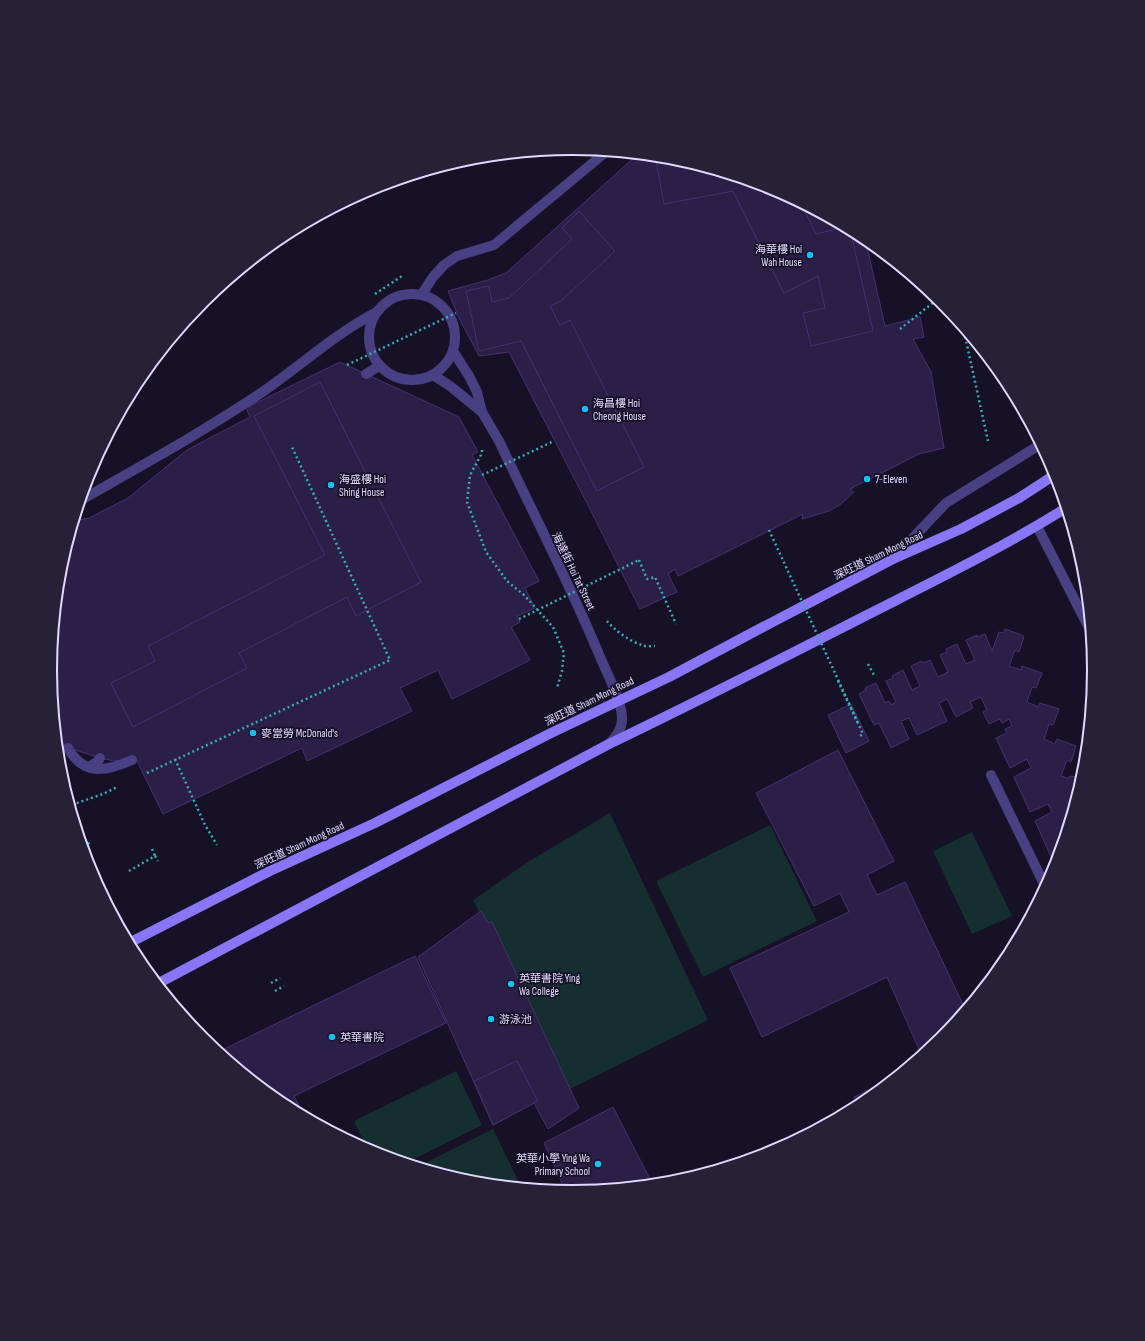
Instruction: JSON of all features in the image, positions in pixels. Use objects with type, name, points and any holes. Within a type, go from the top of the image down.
[{"type":"street","points":[[422,294],[433,277],[444,265],[457,256],[494,245],[600,156]]},
{"type":"street","points":[[408,293],[422,294],[432,298],[442,305],[449,314],[454,328],[455,343],[453,351],[446,363],[433,375],[417,380],[403,379],[390,374],[379,366],[372,354],[369,340],[370,327],[375,314],[385,302],[396,296],[408,293]]},
{"type":"street","points":[[87,496],[187,440],[259,394],[357,322],[375,314]]},
{"type":"street","name":"海達街 Hoi Tat Street","points":[[453,351],[477,392],[482,412],[499,441],[584,620],[618,700],[622,717],[621,727],[609,744]]},
{"type":"street","points":[[366,374],[379,366]]},
{"type":"street","name":"海達街 Hoi Tat Street","points":[[433,375],[450,386],[482,412]]},
{"type":"street","points":[[892,559],[946,503],[1037,447]]},
{"type":"street","name":"深旺道 Sham Mong Road","points":[[134,941],[270,871],[381,820],[551,733],[669,677],[892,559],[961,529],[1019,498],[1051,477]]},
{"type":"street","points":[[162,981],[609,744],[787,656],[957,569],[1037,526],[1062,510]]},
{"type":"street","points":[[1037,526],[1086,621]]},
{"type":"street","points":[[68,748],[79,763],[100,770],[114,767],[132,760]]},
{"type":"street","points":[[89,767],[100,758]]},
{"type":"street","points":[[991,775],[1043,881]]},
{"type":"path","points":[[369,298],[402,276]]},
{"type":"path","points":[[900,329],[933,303]]},
{"type":"path","points":[[348,365],[456,313]]},
{"type":"path","points":[[965,338],[988,441]]},
{"type":"path","points":[[482,475],[554,440]]},
{"type":"path","points":[[146,773],[390,660],[292,446]]},
{"type":"path","points":[[482,446],[482,453],[470,475],[467,502],[486,552],[507,581],[524,595],[553,627],[564,653],[562,671],[557,688]]},
{"type":"path","points":[[769,530],[858,723]]},
{"type":"path","points":[[518,619],[639,560],[647,579],[655,577],[676,624]]},
{"type":"path","points":[[868,664],[874,675]]},
{"type":"path","points":[[838,681],[863,734],[860,736]]},
{"type":"path","points":[[175,759],[205,825],[217,845]]},
{"type":"path","points":[[74,802],[77,803],[118,787]]},
{"type":"path","points":[[88,847],[89,841]]},
{"type":"path","points":[[152,849],[158,862]]},
{"type":"path","points":[[129,870],[155,856]]},
{"type":"path","points":[[271,983],[280,978]]},
{"type":"path","points":[[276,990],[284,986]]},
{"type":"green space","points":[[610,813],[708,1020],[568,1090],[473,900],[528,862]]},
{"type":"green space","points":[[770,825],[817,921],[703,977],[656,881]]},
{"type":"green space","points":[[972,832],[1012,916],[972,934],[933,851]]},
{"type":"green space","points":[[456,1071],[482,1125],[411,1160],[364,1142],[354,1121]]},
{"type":"green space","points":[[493,1129],[519,1182],[505,1182],[472,1176],[424,1164]]},
{"type":"building","points":[[633,158],[673,165],[706,173],[738,182],[770,194],[830,224],[867,248],[885,326],[920,317],[924,337],[913,339],[931,372],[944,448],[919,454],[850,489],[854,492],[841,504],[829,511],[802,519],[803,514],[678,576],[675,569],[668,574],[677,592],[640,609],[509,352],[479,356],[459,318],[448,291],[488,280],[506,273]]},
{"type":"building","name":"海華樓 Hoi Wah House","points":[[656,162],[738,182],[770,194],[805,210],[816,234],[838,229],[852,238],[873,331],[811,346],[803,313],[825,308],[818,276],[784,293],[733,191],[664,204]]},
{"type":"building","name":"海昌樓 Hoi Cheong House","points":[[579,211],[615,251],[561,301],[550,306],[560,325],[570,320],[644,467],[597,491],[521,341],[479,351],[466,291],[489,286],[492,302],[509,298],[572,239],[562,228]]},
{"type":"building","points":[[340,362],[459,417],[478,452],[472,455],[539,581],[525,588],[535,608],[517,616],[520,622],[511,627],[530,660],[452,699],[438,670],[400,688],[412,711],[307,761],[302,748],[163,814],[136,759],[114,761],[62,746],[58,704],[57,670],[61,603],[67,570],[80,520],[89,518],[128,498],[187,450],[250,417],[246,408]]},
{"type":"building","name":"海盛樓 Hoi Shing House","points":[[320,382],[421,582],[356,616],[347,597],[239,653],[247,668],[133,727],[111,683],[155,661],[148,646],[325,555],[254,416]]},
{"type":"building","points":[[1005,629],[1024,636],[1019,652],[1015,650],[1009,666],[1021,670],[1022,666],[1042,673],[1036,688],[1032,687],[1027,702],[1038,707],[1040,703],[1059,709],[1053,725],[1049,724],[1044,739],[1055,744],[1057,739],[1076,746],[1071,762],[1067,760],[1061,776],[1067,778],[1071,776],[1076,778],[1061,836],[1054,856],[1051,857],[1035,821],[1052,812],[1048,804],[1030,812],[1014,777],[1031,768],[1027,759],[1010,768],[996,738],[1007,733],[1005,729],[1012,726],[1009,719],[1002,723],[1000,719],[989,724],[983,712],[987,710],[981,697],[970,702],[973,708],[956,717],[947,699],[939,703],[947,721],[917,735],[909,718],[901,721],[909,739],[891,748],[879,723],[874,725],[859,694],[866,690],[865,688],[876,683],[885,703],[889,701],[891,705],[896,702],[886,681],[893,678],[892,676],[903,670],[912,690],[920,686],[911,666],[922,661],[923,663],[930,660],[938,677],[948,672],[940,655],[947,652],[946,649],[957,644],[966,664],[975,660],[966,640],[977,635],[977,637],[985,634],[992,651],[999,632],[1004,633]]},
{"type":"building","points":[[851,704],[869,741],[846,753],[828,715]]},
{"type":"building","points":[[838,750],[894,861],[867,875],[877,895],[905,882],[963,1006],[937,1035],[920,1051],[887,977],[762,1037],[730,968],[849,912],[840,893],[814,906],[756,793]]},
{"type":"building","name":"游泳池","points":[[481,911],[488,923],[492,922],[579,1108],[548,1129],[534,1103],[493,1125],[418,957]]},
{"type":"building","name":"英華書院","points":[[415,956],[446,1023],[294,1096],[300,1108],[259,1079],[224,1049]]},
{"type":"building","points":[[517,1061],[538,1101],[493,1125],[474,1081]]},
{"type":"building","points":[[875,1087],[856,1101],[854,1097]]},
{"type":"building","name":"英華小學 Ying Wa Primary School","points":[[613,1107],[650,1180],[606,1185],[563,1186],[544,1143]]},
{"type":"place","name":"海華樓 Hoi Wah House","points":[[810,255]]},
{"type":"place","name":"海昌樓 Hoi Cheong House","points":[[585,409]]},
{"type":"place","name":"7-Eleven","points":[[867,479]]},
{"type":"place","name":"海盛樓 Hoi Shing House","points":[[331,485]]},
{"type":"place","name":"麥當勞 McDonald's","points":[[253,733]]},
{"type":"place","name":"英華書院 Ying Wa College","points":[[511,984]]},
{"type":"place","name":"游泳池","points":[[491,1019]]},
{"type":"place","name":"英華書院","points":[[332,1037]]},
{"type":"place","name":"英華小學 Ying Wa Primary School","points":[[598,1164]]}]
